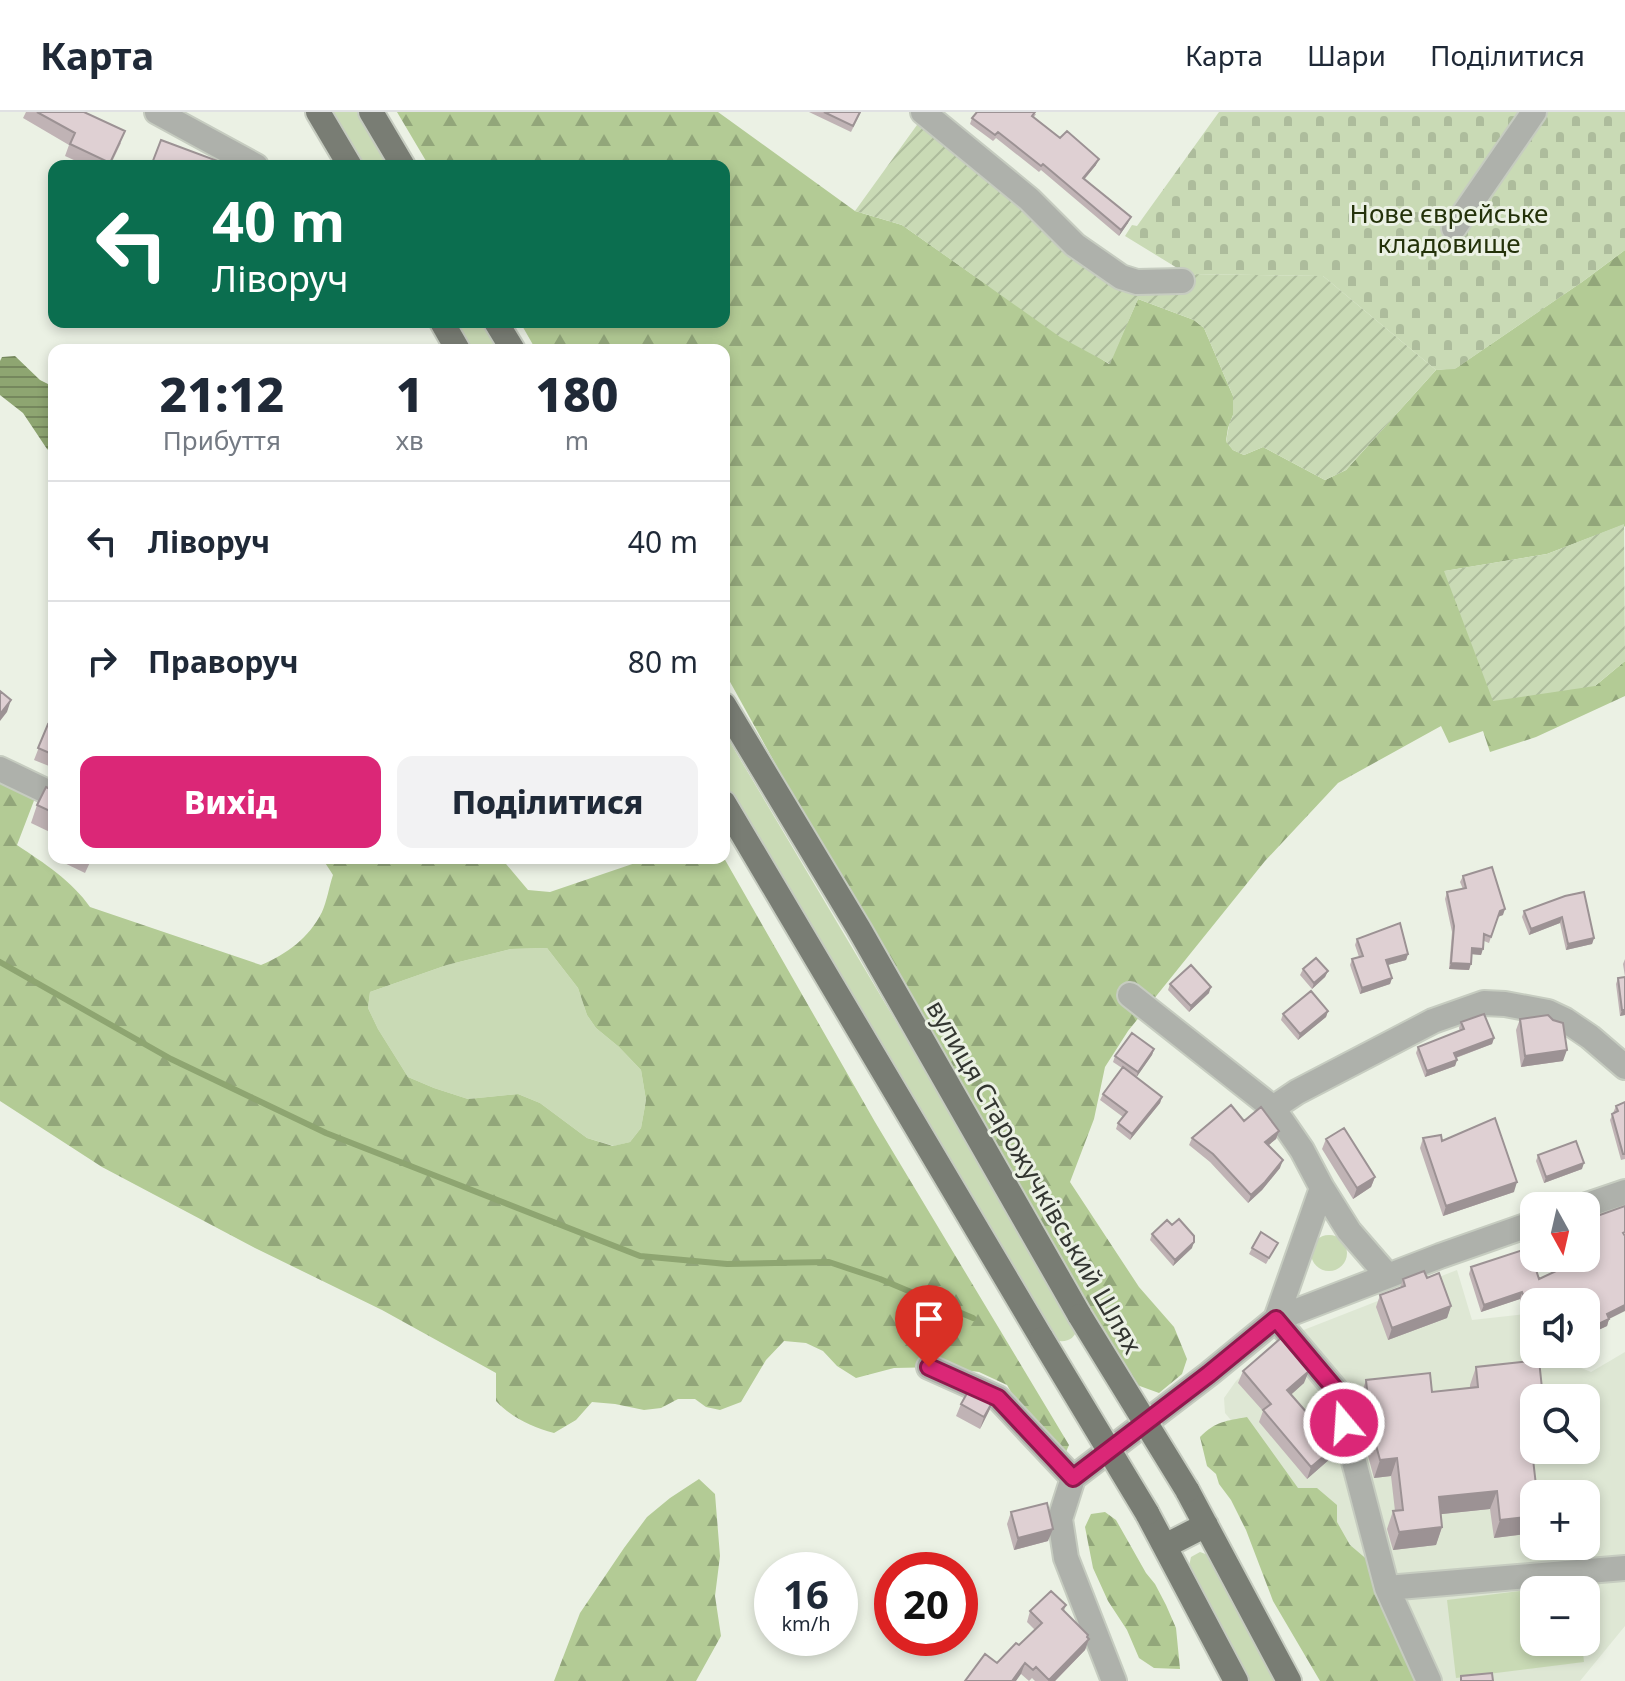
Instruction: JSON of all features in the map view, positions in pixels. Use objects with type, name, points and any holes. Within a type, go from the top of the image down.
[{"type":"main road","points":[[318,112],[346,160]]},
{"type":"main road","points":[[371,112],[399,160]]},
{"type":"main road","name":"вулиця Старожучківський Шлях","points":[[730,715],[859,929],[1080,1316],[1187,1490],[1289,1681]]},
{"type":"main road","points":[[730,813],[1147,1513],[1236,1681]]},
{"type":"main road","points":[[1165,1546],[1206,1525]]},
{"type":"street","points":[[157,112],[245,160]]},
{"type":"street","points":[[923,112],[1029,199],[1075,245],[1121,277],[1137,282],[1182,281]]},
{"type":"street","points":[[1454,228],[1534,112]]},
{"type":"street","points":[[0,769],[48,792]]},
{"type":"street","points":[[1130,995],[1273,1108],[1302,1150],[1349,1231],[1388,1276]]},
{"type":"street","points":[[1273,1108],[1297,1092],[1433,1021],[1484,1003],[1548,1012],[1565,1020],[1622,1061]]},
{"type":"street","points":[[1276,1319],[1322,1188]]},
{"type":"street","points":[[1600,1201],[1625,1192]]},
{"type":"street","points":[[1114,1681],[1066,1558],[1060,1519],[1073,1478],[1276,1319],[1520,1228]]},
{"type":"street","points":[[1276,1319],[1335,1389],[1387,1588],[1429,1681]]},
{"type":"street","points":[[929,1367],[998,1398],[1073,1478]]},
{"type":"street","points":[[1387,1588],[1625,1568]]},
{"type":"shaded area","points":[[15,356],[48,384],[48,450],[23,413],[0,395],[2,357]]},
{"type":"shaded area","points":[[1457,1270],[1472,1320],[1520,1315],[1520,1368],[1581,1368],[1591,1372],[1625,1352],[1625,1626],[1580,1681],[1399,1681],[1357,1573],[1225,1413],[1224,1398],[1236,1381],[1278,1340]]},
{"type":"green space","points":[[330,112],[358,112],[386,160],[358,160]]},
{"type":"green space","points":[[397,112],[718,112],[855,211],[902,225],[1109,364],[1138,299],[1194,320],[1204,328],[1233,396],[1233,415],[1226,441],[1233,450],[1244,455],[1263,447],[1325,480],[1346,470],[1436,370],[1456,368],[1625,250],[1625,527],[1623,525],[1547,554],[1445,571],[1595,686],[1625,661],[1625,696],[1536,737],[1490,752],[1483,731],[1449,743],[1441,726],[1338,783],[1265,861],[1128,1031],[1105,1067],[1094,1119],[1070,1182],[1139,1287],[1174,1327],[1187,1359],[1182,1374],[1159,1393],[1137,1385],[1104,1343],[866,916],[730,682],[730,344],[533,344],[523,328],[730,328],[730,160],[425,160]]},
{"type":"green space","name":"Нове єврейське кладовище","points":[[1219,112],[1625,112],[1625,250],[1455,369],[1436,370],[1323,276],[1187,274],[1125,236],[1132,225],[1137,226]]},
{"type":"green space","points":[[922,118],[1118,282],[1187,274],[1323,276],[1436,370],[1346,470],[1325,480],[1263,447],[1244,455],[1233,450],[1226,442],[1233,415],[1233,396],[1204,328],[1194,320],[1138,299],[1110,364],[1060,337],[902,225],[855,211]]},
{"type":"green space","points":[[458,328],[486,328],[496,344],[468,344]]},
{"type":"green space","points":[[1624,524],[1625,661],[1595,686],[1493,701],[1444,571],[1547,554]]},
{"type":"green space","points":[[730,742],[1078,1328],[1071,1339],[1058,1341],[730,791]]},
{"type":"green space","points":[[0,779],[35,798],[17,845],[66,881],[90,907],[261,965],[296,944],[317,921],[333,875],[326,864],[506,864],[528,890],[550,892],[632,864],[727,864],[875,1122],[1069,1445],[1065,1454],[1027,1420],[1007,1385],[979,1372],[941,1367],[894,1368],[856,1378],[837,1366],[823,1351],[806,1343],[784,1341],[766,1360],[741,1402],[720,1410],[706,1407],[695,1399],[678,1399],[661,1408],[644,1410],[592,1402],[576,1420],[554,1433],[546,1431],[516,1417],[496,1401],[496,1373],[382,1310],[255,1248],[102,1167],[0,1101]],"holes":[[[547,948],[578,988],[587,1015],[596,1028],[641,1070],[646,1100],[641,1128],[630,1142],[613,1146],[587,1138],[540,1103],[518,1094],[468,1099],[408,1077],[368,1008],[370,992],[447,965],[511,949]]]},
{"type":"green space","points":[[547,948],[578,988],[587,1015],[596,1028],[641,1070],[646,1100],[641,1128],[630,1142],[614,1146],[587,1138],[540,1103],[518,1094],[468,1099],[408,1077],[368,1008],[370,992],[447,965],[511,949]]},
{"type":"green space","points":[[1329,1235],[1341,1241],[1347,1253],[1341,1265],[1329,1271],[1317,1265],[1311,1253],[1317,1241]]},
{"type":"green space","points":[[1247,1417],[1298,1488],[1317,1488],[1337,1505],[1337,1522],[1350,1545],[1370,1562],[1425,1669],[1414,1681],[1320,1681],[1273,1601],[1231,1500],[1216,1474],[1207,1466],[1200,1437],[1216,1425]]},
{"type":"green space","points":[[699,1479],[715,1494],[720,1556],[715,1596],[721,1636],[696,1681],[554,1681],[580,1613],[624,1548],[647,1517]]},
{"type":"green space","points":[[1105,1512],[1116,1520],[1166,1605],[1176,1628],[1180,1669],[1154,1668],[1139,1658],[1127,1630],[1108,1601],[1093,1568],[1085,1527],[1091,1514]]},
{"type":"green space","points":[[1200,1552],[1211,1556],[1276,1681],[1248,1681],[1189,1566],[1191,1557]]},
{"type":"green space","points":[[1520,1591],[1520,1656],[1583,1656],[1584,1662],[1456,1678],[1447,1600]]},
{"type":"building","points":[[37,112],[84,112],[125,131],[111,160],[104,160],[70,144],[75,133]]},
{"type":"building","points":[[824,112],[860,112],[853,126]]},
{"type":"building","points":[[977,112],[1035,112],[1032,116],[1060,138],[1067,131],[1099,159],[1083,178],[1131,217],[1121,230],[1043,164],[1041,166],[998,132],[995,135],[972,118]]},
{"type":"building","points":[[161,140],[215,160],[153,160]]},
{"type":"building","points":[[0,691],[11,700],[0,714]]},
{"type":"building","points":[[48,724],[48,752],[38,748]]},
{"type":"building","points":[[46,787],[48,788],[48,810],[37,805]]},
{"type":"building","points":[[1492,867],[1505,909],[1500,911],[1491,937],[1484,934],[1483,949],[1472,948],[1471,964],[1451,963],[1454,926],[1447,892],[1466,888],[1463,876]]},
{"type":"building","points":[[1584,892],[1594,938],[1568,944],[1562,917],[1531,929],[1524,911]]},
{"type":"building","points":[[1400,923],[1408,954],[1386,960],[1392,978],[1362,988],[1352,959],[1363,956],[1357,939]]},
{"type":"building","points":[[1316,958],[1328,971],[1314,983],[1303,969]]},
{"type":"building","points":[[1191,965],[1211,987],[1191,1006],[1170,984]]},
{"type":"building","points":[[1625,977],[1625,1010],[1622,1010],[1618,978]]},
{"type":"building","points":[[1311,991],[1328,1011],[1300,1034],[1283,1014]]},
{"type":"building","points":[[1484,1014],[1494,1038],[1454,1053],[1457,1060],[1427,1071],[1418,1047],[1464,1029],[1461,1022]]},
{"type":"building","points":[[1548,1015],[1563,1023],[1567,1050],[1525,1056],[1520,1019]]},
{"type":"building","points":[[1132,1033],[1154,1049],[1138,1072],[1115,1056]]},
{"type":"building","points":[[1123,1067],[1162,1097],[1132,1134],[1118,1123],[1127,1112],[1103,1094]]},
{"type":"building","points":[[1625,1102],[1623,1154],[1612,1114],[1618,1111],[1616,1106]]},
{"type":"building","points":[[1231,1105],[1244,1121],[1261,1107],[1279,1131],[1265,1142],[1283,1160],[1251,1195],[1213,1154],[1192,1138]]},
{"type":"building","points":[[1495,1118],[1517,1182],[1446,1206],[1423,1138],[1441,1135],[1442,1141]]},
{"type":"building","points":[[1344,1128],[1375,1177],[1357,1188],[1326,1139]]},
{"type":"building","points":[[1576,1141],[1584,1163],[1546,1177],[1538,1155]]},
{"type":"building","points":[[1625,1206],[1625,1305],[1607,1314],[1609,1319],[1600,1323],[1600,1288],[1520,1288],[1520,1293],[1484,1305],[1471,1267],[1520,1251],[1520,1272],[1537,1272],[1539,1279],[1554,1272],[1600,1272],[1600,1215]]},
{"type":"building","points":[[1179,1219],[1194,1236],[1194,1242],[1175,1260],[1152,1234],[1167,1220],[1172,1225]]},
{"type":"building","points":[[1261,1232],[1278,1243],[1269,1258],[1252,1248]]},
{"type":"building","points":[[1424,1271],[1427,1278],[1439,1273],[1451,1306],[1392,1328],[1380,1295],[1405,1286],[1403,1279]]},
{"type":"building","points":[[1281,1338],[1309,1371],[1287,1390],[1336,1446],[1311,1467],[1263,1410],[1271,1404],[1243,1371]]},
{"type":"building","points":[[1520,1362],[1520,1368],[1540,1368],[1542,1384],[1520,1384],[1520,1464],[1534,1464],[1535,1480],[1520,1480],[1520,1518],[1500,1520],[1497,1491],[1439,1497],[1442,1527],[1399,1532],[1393,1511],[1403,1510],[1397,1458],[1380,1460],[1371,1427],[1366,1380],[1430,1373],[1432,1392],[1478,1387],[1476,1367]]},
{"type":"building","points":[[970,1388],[994,1399],[984,1417],[961,1404]]},
{"type":"building","points":[[1047,1503],[1053,1529],[1018,1538],[1011,1512]]},
{"type":"building","points":[[1051,1591],[1066,1605],[1062,1609],[1089,1639],[1049,1680],[1036,1667],[1033,1670],[1025,1663],[1012,1681],[965,1681],[985,1654],[997,1663],[1042,1623],[1030,1611]]},
{"type":"building","points":[[1492,1673],[1493,1681],[1461,1681],[1461,1676]]},
{"type":"waterway","points":[[0,962],[171,1059],[326,1133],[640,1256],[727,1264],[829,1262],[880,1279],[973,1318]]},
{"type":"route","points":[[929,1367],[998,1398],[1073,1478],[1276,1319],[1335,1389],[1344,1423]]}]
